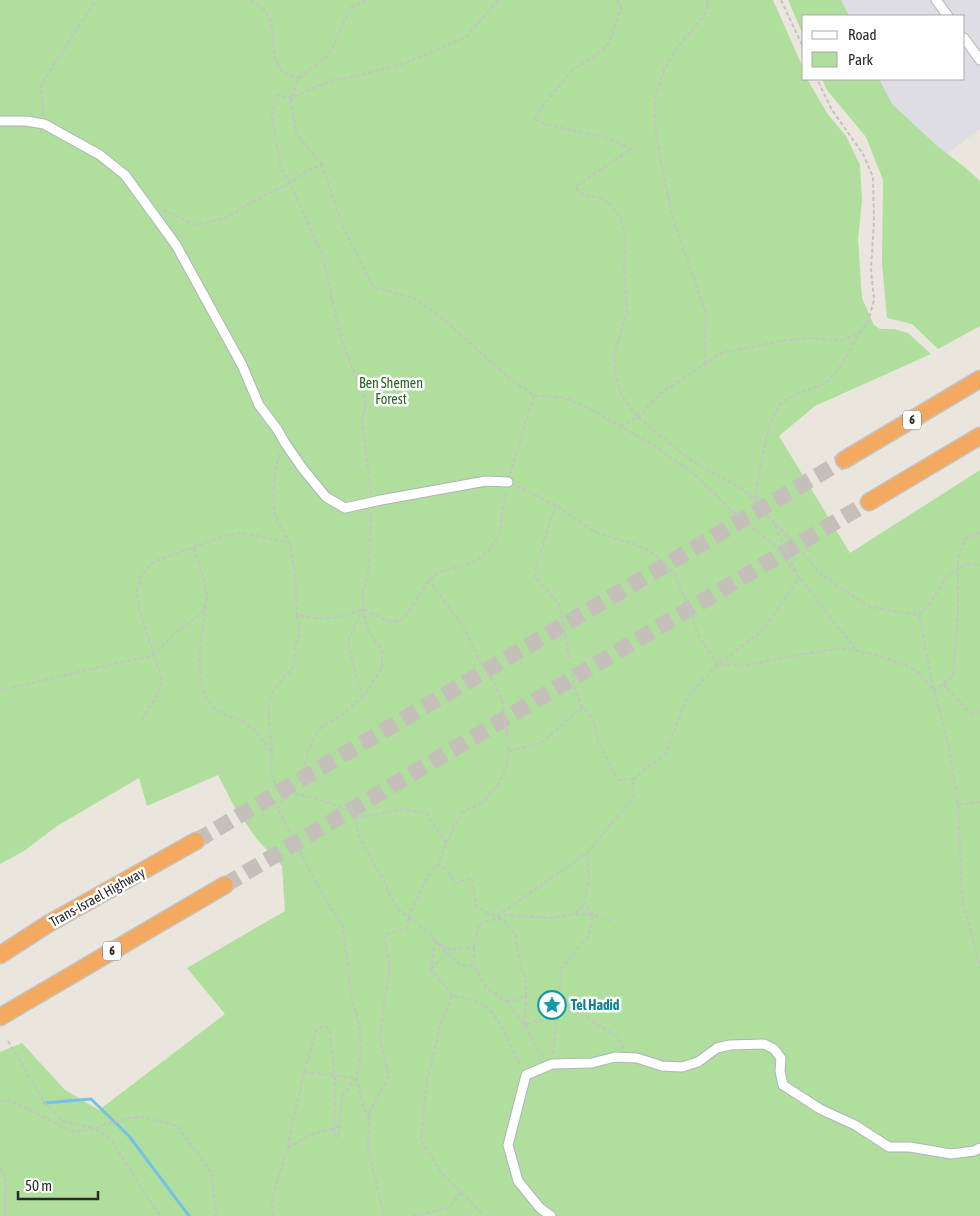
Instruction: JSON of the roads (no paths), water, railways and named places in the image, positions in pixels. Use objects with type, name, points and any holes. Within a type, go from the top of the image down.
[{"type":"highway","name":"6","points":[[844,460],[980,379]]},
{"type":"highway","points":[[870,502],[980,436]]},
{"type":"highway","name":"Trans-Israel Highway","points":[[0,954],[48,924],[196,842]]},
{"type":"highway","name":"6","points":[[0,1017],[225,885]]},
{"type":"highway","points":[[0,949],[48,924]]},
{"type":"street","points":[[936,0],[947,15]]},
{"type":"street","points":[[965,39],[980,60]]},
{"type":"street","points":[[0,121],[26,121],[44,124],[106,160],[126,175],[176,244],[242,365],[259,405],[285,443],[326,496],[345,508],[486,481],[508,482]]},
{"type":"street","points":[[551,1216],[540,1208],[518,1181],[508,1144],[526,1075],[552,1064],[592,1063],[615,1057],[628,1057],[662,1066],[682,1067],[698,1062],[717,1048],[730,1045],[764,1044],[774,1050],[781,1058],[780,1071],[783,1085],[820,1109],[855,1125],[889,1147],[910,1147],[950,1154],[974,1151],[980,1148]]},
{"type":"waterway","points":[[45,1103],[91,1099],[129,1136],[189,1216]]},
{"type":"tunnel","points":[[196,841],[844,460]]},
{"type":"tunnel","points":[[225,885],[869,502]]},
{"type":"place","name":"Tel Hadid","points":[[552,1005]]},
{"type":"park label","name":"Ben Shemen Forest","points":[[391,392]]}]
